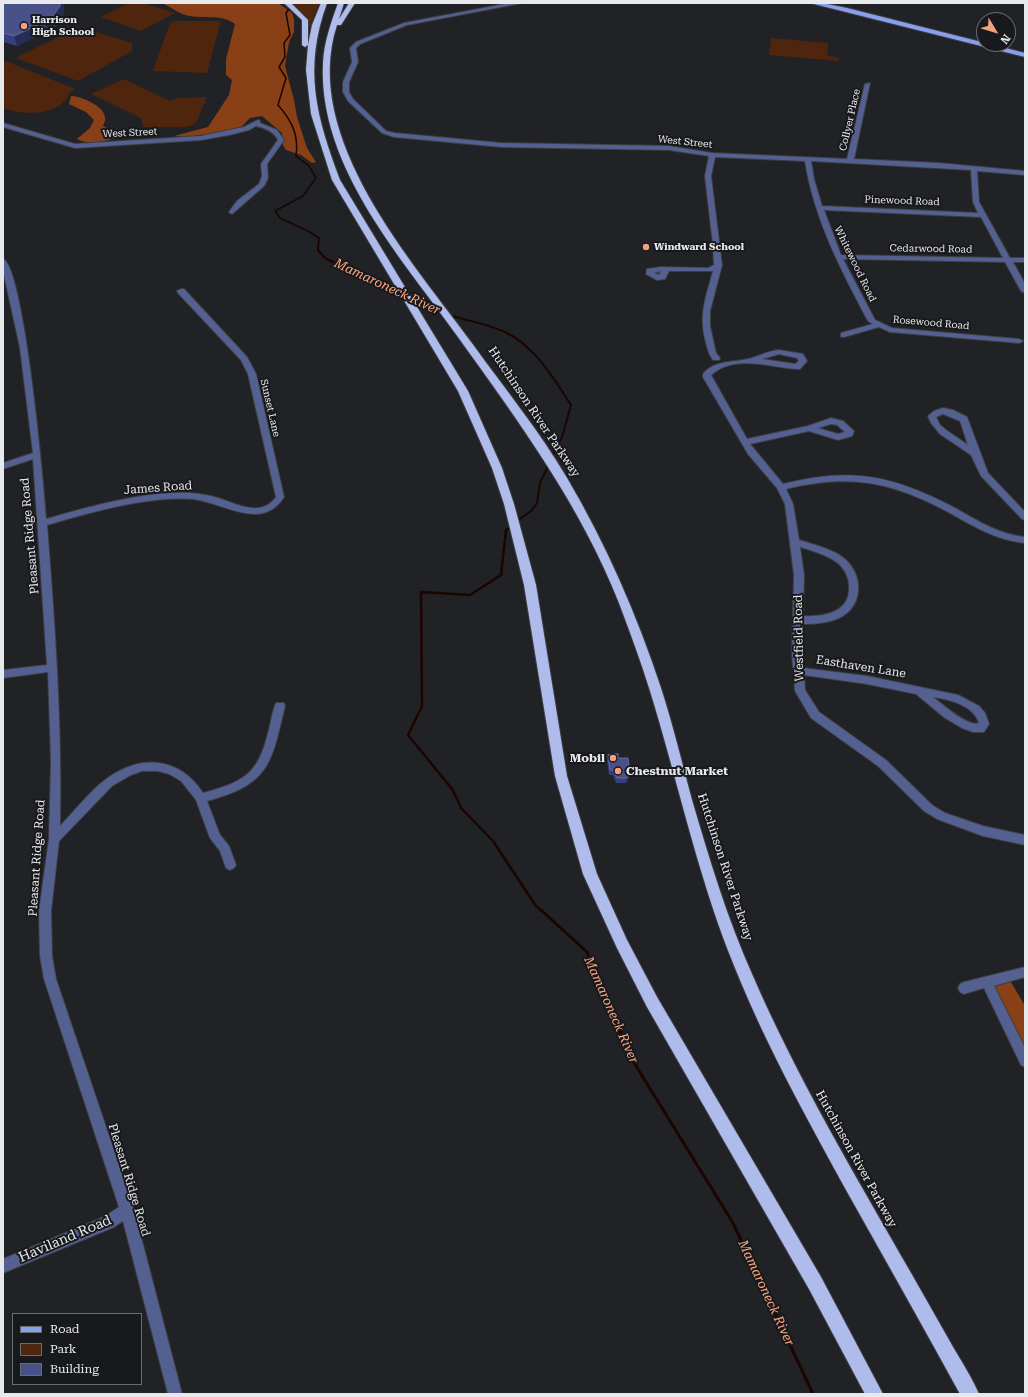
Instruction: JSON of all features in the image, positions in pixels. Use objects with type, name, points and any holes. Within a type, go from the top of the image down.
[{"type":"highway","points":[[287,3],[303,16],[306,24],[306,76],[321,142],[336,180],[473,410],[492,456],[509,504],[530,585],[561,776],[590,874],[622,944],[652,1002],[816,1284],[874,1394]]},
{"type":"highway","points":[[310,92],[312,42],[324,3]]},
{"type":"highway","name":"Hutchinson River Parkway","points":[[341,3],[336,14],[326,50],[326,79],[328,101],[338,142],[348,165],[362,193],[381,224],[541,446],[561,477],[592,534],[623,600],[656,690],[687,804],[711,881],[735,951],[749,984],[782,1057],[825,1138],[970,1394]]},
{"type":"highway","points":[[326,50],[343,16],[352,3]]},
{"type":"main road","points":[[813,3],[976,43]]},
{"type":"main road","points":[[840,3],[976,38]]},
{"type":"street","name":"West Street","points":[[518,3],[406,24],[358,42],[354,48],[355,62],[346,82],[346,92],[354,104],[384,132],[403,137],[501,145],[669,148],[712,155],[974,168],[1025,172]]},
{"type":"street","name":"Collyer Place","points":[[850,162],[868,84]]},
{"type":"street","name":"West Street","points":[[3,125],[75,146],[188,140],[225,134],[258,123],[274,132],[280,137],[280,140],[264,164],[265,179],[260,186],[236,203],[232,212]]},
{"type":"street","points":[[712,155],[708,176],[717,245],[718,265],[716,267],[706,311],[706,326],[712,353],[719,362],[753,360],[789,367],[797,367],[803,361],[800,356],[779,352],[771,353],[753,360]]},
{"type":"street","name":"Whitewood Road","points":[[808,160],[830,240],[872,321],[879,325]]},
{"type":"street","points":[[974,168],[976,202],[1025,291]]},
{"type":"street","name":"Pinewood Road","points":[[820,208],[984,215]]},
{"type":"street","name":"Cedarwood Road","points":[[838,257],[1025,260]]},
{"type":"street","name":"Pleasant Ridge Road","points":[[3,261],[9,276],[24,348],[37,455],[53,668],[56,761],[54,840],[45,911],[46,956],[50,979],[127,1210],[175,1394]]},
{"type":"street","points":[[667,269],[709,270],[716,267]]},
{"type":"street","name":"Sunset Lane","points":[[181,291],[244,359],[252,374],[278,484]]},
{"type":"street","name":"Rosewood Road","points":[[844,335],[879,325],[890,330],[1019,341]]},
{"type":"street","name":"Westfield Road","points":[[719,362],[706,374],[707,377],[751,452],[781,487],[789,504],[799,575],[798,620],[800,691],[815,715],[877,759],[928,808],[952,822],[983,831],[1025,840]]},
{"type":"street","points":[[975,453],[938,428],[932,421],[932,416],[943,411],[961,416],[968,429],[975,453],[984,474],[1025,517]]},
{"type":"street","points":[[745,442],[809,428]]},
{"type":"street","points":[[3,466],[37,455]]},
{"type":"street","points":[[781,487],[808,480],[842,477],[870,480],[929,499],[988,532],[1013,539],[1025,540]]},
{"type":"street","name":"James Road","points":[[42,523],[124,501],[168,497],[190,496],[203,498],[242,510],[256,512],[269,510],[276,505],[280,497],[278,484]]},
{"type":"street","points":[[794,542],[822,551],[842,562],[852,573],[855,584],[854,595],[846,609],[835,616],[819,620],[798,620]]},
{"type":"street","points":[[3,674],[53,668]]},
{"type":"street","name":"Easthaven Lane","points":[[799,670],[867,680],[919,691],[947,695],[957,698],[976,710],[984,724],[980,729],[975,730],[965,726],[919,691]]},
{"type":"street","points":[[201,798],[237,787],[252,778],[261,767],[267,753],[280,706]]},
{"type":"street","points":[[54,840],[108,783],[127,772],[142,767],[158,767],[172,770],[185,778],[201,798],[215,838],[225,849],[230,865]]},
{"type":"street","points":[[964,988],[1025,972]]},
{"type":"street","points":[[987,983],[1025,1061]]},
{"type":"street","name":"Haviland Road","points":[[3,1266],[109,1222],[127,1210]]},
{"type":"green space","points":[[129,3],[143,3],[175,13],[141,31],[101,17]]},
{"type":"green space","points":[[290,3],[319,3],[310,27],[308,27],[309,20]]},
{"type":"green space","points":[[175,21],[221,21],[207,73],[153,71],[170,23]]},
{"type":"green space","points":[[83,28],[132,43],[132,51],[78,81],[16,58],[74,29]]},
{"type":"green space","points":[[771,38],[828,43],[827,56],[839,57],[838,61],[769,55]]},
{"type":"green space","points":[[3,60],[75,89],[70,92],[66,100],[51,110],[31,113],[11,111],[3,108]]},
{"type":"green space","points":[[124,79],[170,101],[179,98],[207,97],[196,123],[187,127],[143,127],[141,118],[91,94]]},
{"type":"shaded area","points":[[162,3],[278,3],[292,13],[294,19],[294,32],[289,42],[285,66],[297,117],[307,148],[316,162],[312,163],[301,155],[286,150],[283,145],[282,133],[262,116],[250,118],[238,130],[185,137],[174,136],[208,127],[229,95],[232,80],[226,75],[226,59],[235,24],[225,19],[196,17],[179,13]]},
{"type":"shaded area","points":[[71,96],[91,102],[101,109],[105,118],[103,126],[117,134],[117,137],[97,142],[86,142],[77,139],[90,128],[94,120],[86,112],[69,104]]},
{"type":"shaded area","points":[[1008,977],[1025,1006],[1025,1061],[987,983]]},
{"type":"building","name":"Harrison High School","points":[[3,3],[60,3],[60,6],[45,25],[40,24],[14,36],[3,33]]},
{"type":"building","name":"Chestnut Market","points":[[618,754],[618,758],[628,758],[630,773],[627,778],[617,778],[613,770],[610,770],[608,755]]},
{"type":"waterway","name":"Mamaroneck River","points":[[293,3],[286,13],[290,35],[284,43],[285,57],[279,67],[286,78],[278,105],[291,123],[296,141],[296,156],[309,166],[316,178],[303,196],[275,211],[280,218],[310,232]]},
{"type":"waterway","name":"Mamaroneck River","points":[[310,232],[319,238],[318,250],[325,258],[403,297]]},
{"type":"waterway","name":"Mamaroneck River","points":[[412,301],[442,313]]},
{"type":"waterway","name":"Mamaroneck River","points":[[449,315],[492,327],[516,338],[535,354],[551,374],[571,405],[562,437],[551,458]]},
{"type":"waterway","name":"Mamaroneck River","points":[[516,522],[531,511],[537,503],[540,483],[549,464]]},
{"type":"waterway","name":"Mamaroneck River","points":[[506,531],[512,524]]},
{"type":"waterway","name":"Mamaroneck River","points":[[506,530],[501,575],[470,595],[421,592],[422,706],[408,735],[452,789],[462,809],[493,841],[536,906],[542,911]]},
{"type":"waterway","name":"Mamaroneck River","points":[[541,910],[587,952],[633,1061],[733,1223],[813,1394]]},
{"type":"place","name":"Harrison High School","points":[[24,26]]},
{"type":"place","name":"Windward School","points":[[646,247]]},
{"type":"place","name":"Mobil","points":[[613,758]]},
{"type":"place","name":"Chestnut Market","points":[[618,771]]}]
